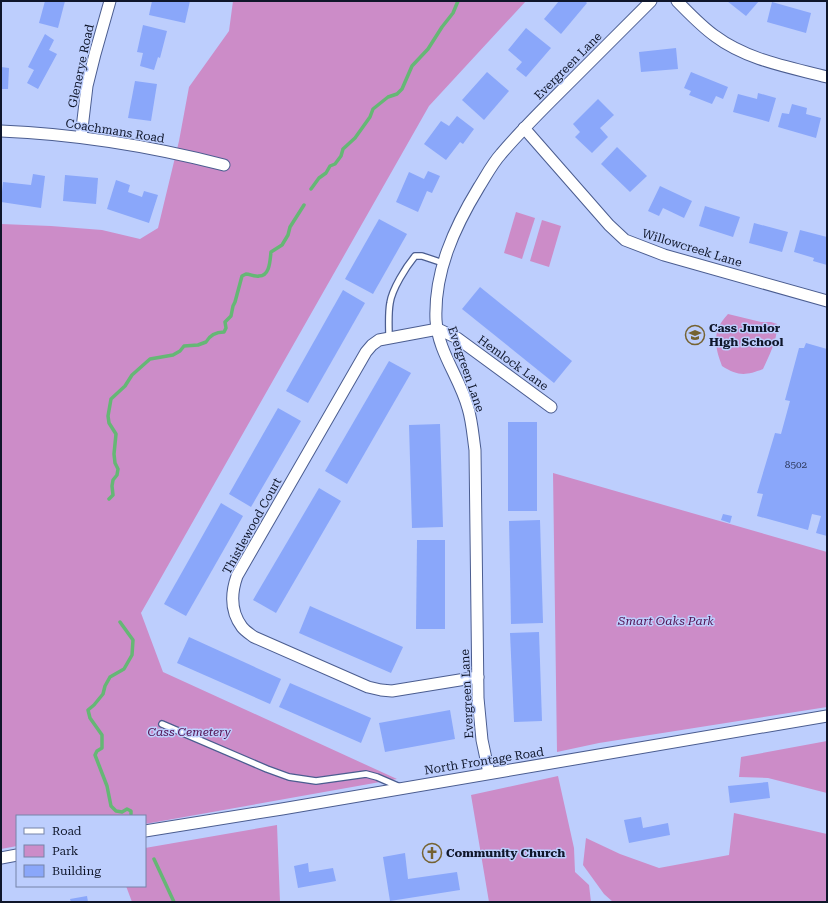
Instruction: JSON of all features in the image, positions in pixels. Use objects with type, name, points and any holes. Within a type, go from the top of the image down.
[{"type":"street","name":"Glenerye Road","points":[[81,137],[87,86],[110,1]]},
{"type":"street","name":"Evergreen Lane","points":[[489,773],[479,717],[475,450],[468,408],[446,356],[438,329],[436,300],[438,282],[447,249],[474,195],[500,156],[524,128],[651,1]]},
{"type":"street","points":[[677,1],[703,27],[731,46],[754,56],[827,77]]},
{"type":"street","name":"Willowcreek Lane","points":[[524,128],[608,224],[624,240],[664,255],[827,301]]},
{"type":"street","name":"Coachmans Road","points":[[1,131],[81,137],[133,145],[189,156],[224,165]]},
{"type":"street","name":"Thistlewood Court","points":[[438,329],[379,340],[366,352],[237,576],[233,589],[232,602],[242,627],[254,637],[368,686],[381,690],[392,691],[478,677]]},
{"type":"street","name":"Hemlock Lane","points":[[438,329],[457,338],[551,407]]},
{"type":"street","name":"North Frontage Road","points":[[146,831],[827,716]]},
{"type":"street","points":[[1,858],[16,855]]},
{"type":"lane","points":[[389,338],[390,302],[394,290],[409,263],[415,256],[422,256],[443,263]]},
{"type":"lane","points":[[162,724],[267,769],[289,776],[316,781],[366,774],[402,788]]},
{"type":"green space","name":"Cass Cemetery","points":[[233,1],[526,1],[429,106],[141,613],[163,672],[397,779],[146,824],[146,815],[16,815],[16,846],[1,849],[1,224],[102,230],[140,239],[158,228],[179,141],[189,87],[229,31]]},
{"type":"green space","points":[[516,212],[535,218],[522,259],[504,253]]},
{"type":"green space","points":[[542,220],[561,226],[549,267],[530,261]]},
{"type":"green space","points":[[728,314],[761,322],[771,322],[777,324],[775,341],[763,369],[742,374],[733,372],[722,366],[717,351],[716,338],[719,326]]},
{"type":"green space","name":"Smart Oaks Park","points":[[553,473],[827,552],[827,707],[599,743],[557,752]]},
{"type":"green space","points":[[827,741],[827,793],[768,778],[739,777],[741,757]]},
{"type":"green space","points":[[558,776],[574,848],[575,872],[589,885],[591,902],[489,902],[471,795]]},
{"type":"green space","points":[[734,813],[827,834],[827,902],[613,902],[604,894],[583,865],[586,838],[620,854],[659,868],[729,855]]},
{"type":"green space","points":[[277,825],[280,902],[132,902],[126,887],[146,887],[146,848]]},
{"type":"building","points":[[45,1],[65,1],[58,28],[39,23]]},
{"type":"building","points":[[152,1],[190,1],[185,23],[149,15]]},
{"type":"building","points":[[559,1],[585,1],[587,3],[561,34],[544,19]]},
{"type":"building","points":[[727,1],[759,1],[746,16]]},
{"type":"building","points":[[772,2],[811,13],[806,33],[767,22]]},
{"type":"building","points":[[143,25],[167,31],[160,58],[158,57],[154,70],[140,66],[143,53],[137,52]]},
{"type":"building","points":[[526,28],[551,48],[526,77],[516,69],[522,62],[508,50]]},
{"type":"building","points":[[45,34],[54,40],[49,50],[57,54],[38,89],[27,83],[34,70],[28,67]]},
{"type":"building","points":[[676,48],[678,69],[641,72],[639,52]]},
{"type":"building","points":[[1,67],[9,68],[8,89],[1,89]]},
{"type":"building","points":[[487,72],[509,91],[484,120],[462,100]]},
{"type":"building","points":[[691,72],[728,87],[723,99],[716,96],[712,104],[689,95],[691,91],[684,88]]},
{"type":"building","points":[[135,81],[157,84],[151,121],[128,118]]},
{"type":"building","points":[[758,93],[776,98],[769,122],[733,112],[738,94],[757,99]]},
{"type":"building","points":[[598,99],[614,115],[600,128],[608,137],[592,153],[575,137],[580,132],[573,124]]},
{"type":"building","points":[[792,104],[807,108],[806,114],[821,118],[816,138],[778,127],[782,113],[789,114]]},
{"type":"building","points":[[457,116],[474,129],[463,144],[460,142],[446,160],[424,144],[441,121],[449,126]]},
{"type":"building","points":[[617,147],[647,176],[630,192],[601,164]]},
{"type":"building","points":[[428,171],[440,176],[432,193],[427,191],[418,212],[396,202],[409,172],[424,179]]},
{"type":"building","points":[[33,174],[45,176],[41,208],[1,202],[3,182],[31,185]]},
{"type":"building","points":[[65,175],[98,178],[96,204],[63,201]]},
{"type":"building","points":[[116,180],[130,185],[128,192],[142,197],[144,191],[158,195],[149,223],[107,209]]},
{"type":"building","points":[[660,186],[692,201],[684,218],[663,208],[659,216],[648,211]]},
{"type":"building","points":[[705,206],[740,217],[733,237],[699,226]]},
{"type":"building","points":[[379,219],[407,234],[373,294],[345,279]]},
{"type":"building","points":[[754,223],[788,232],[782,252],[749,243]]},
{"type":"building","points":[[800,230],[827,237],[827,265],[813,261],[814,258],[794,252]]},
{"type":"building","points":[[480,287],[572,361],[554,383],[462,309]]},
{"type":"building","points":[[343,290],[365,303],[308,403],[286,391]]},
{"type":"building","points":[[806,343],[827,349],[827,536],[816,533],[821,516],[812,514],[808,530],[757,516],[763,494],[757,493],[775,433],[781,434],[790,401],[785,400],[799,348],[804,348]]},
{"type":"building","points":[[389,361],[411,373],[347,484],[325,471]]},
{"type":"building","points":[[278,408],[301,421],[251,507],[229,494]]},
{"type":"building","points":[[508,422],[537,422],[537,511],[508,511]]},
{"type":"building","points":[[440,424],[443,527],[412,528],[409,425]]},
{"type":"building","points":[[319,488],[341,501],[276,613],[253,600]]},
{"type":"building","points":[[221,503],[243,516],[186,616],[164,604]]},
{"type":"building","points":[[723,514],[732,516],[730,523],[721,520]]},
{"type":"building","points":[[540,520],[543,623],[511,624],[509,521]]},
{"type":"building","points":[[417,540],[445,540],[445,629],[416,629]]},
{"type":"building","points":[[310,606],[403,647],[391,673],[299,633]]},
{"type":"building","points":[[539,632],[542,721],[514,722],[510,633]]},
{"type":"building","points":[[189,637],[281,679],[270,704],[177,663]]},
{"type":"building","points":[[290,683],[371,718],[361,743],[279,707]]},
{"type":"building","points":[[450,710],[455,739],[385,752],[379,723]]},
{"type":"building","points":[[768,782],[770,798],[730,803],[728,786]]},
{"type":"building","points":[[641,817],[643,828],[668,823],[670,835],[629,843],[624,820]]},
{"type":"building","points":[[405,853],[408,879],[457,872],[460,890],[390,901],[383,857]]},
{"type":"building","points":[[308,863],[309,872],[333,868],[336,881],[298,888],[294,866]]},
{"type":"building","points":[[87,896],[88,902],[71,902],[70,899]]},
{"type":"waterway","points":[[311,189],[319,178],[326,173],[330,166],[335,164],[341,156],[343,149],[355,138],[370,117],[373,109],[388,97],[397,94],[402,89],[412,66],[428,49],[453,13],[458,1]]},
{"type":"waterway","points":[[109,499],[113,495],[113,480],[117,475],[118,469],[115,463],[114,454],[116,434],[109,423],[108,416],[111,399],[125,386],[132,375],[150,359],[173,355],[180,351],[184,346],[198,345],[206,342],[213,334],[224,332],[226,328],[225,322],[231,316],[242,276],[246,274],[257,276],[263,275],[267,271],[270,263],[271,252],[282,245],[288,235],[290,227],[304,205]]},
{"type":"waterway","points":[[120,622],[133,640],[132,655],[124,669],[110,677],[103,694],[88,710],[90,718],[102,735],[102,748],[97,751],[95,755],[107,786],[111,806],[116,811],[122,812],[127,809],[131,811],[131,814]]},
{"type":"waterway","points":[[154,859],[174,902]]},
{"type":"place","name":"Cass Junior High School","points":[[695,335]]},
{"type":"place","name":"Community Church","points":[[432,853]]}]
